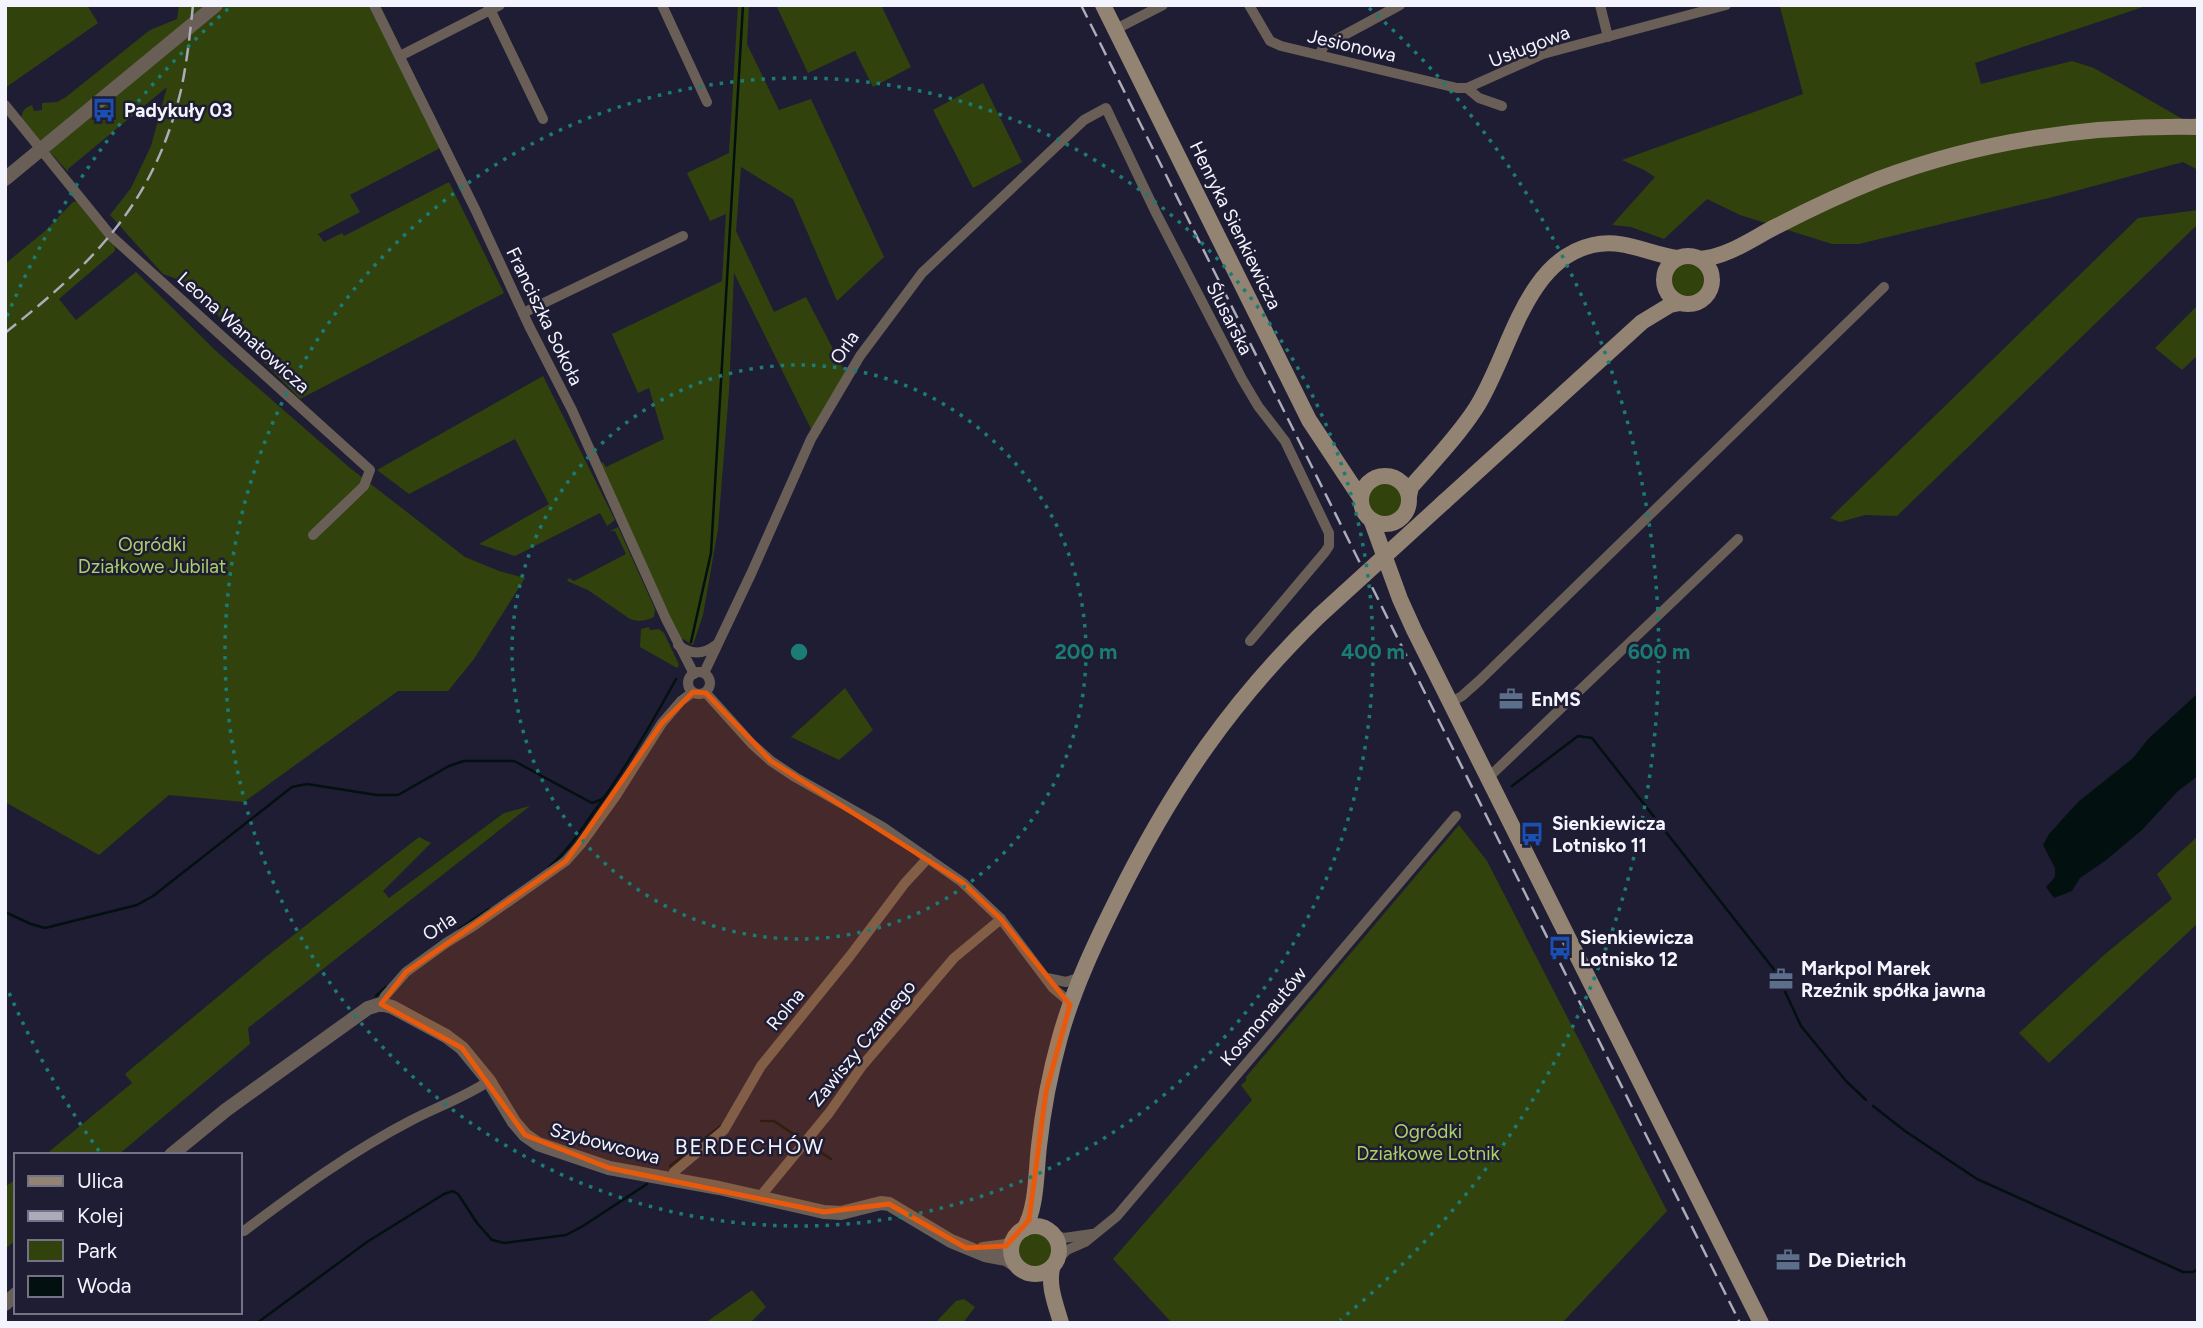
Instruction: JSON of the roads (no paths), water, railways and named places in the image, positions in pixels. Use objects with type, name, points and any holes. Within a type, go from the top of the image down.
[{"type":"main road","name":"Henryka Sienkiewicza","points":[[1103,5],[1310,420],[1360,497]]},
{"type":"main road","points":[[1387,560],[1390,530],[1408,508],[1411,487],[1475,410],[1490,385],[1534,289],[1549,269],[1570,253],[1596,244],[1612,243],[1677,258],[1709,258],[1740,247],[1804,212],[1880,179],[1953,156],[2012,142],[2089,131],[2198,127]]},
{"type":"main road","points":[[1051,1323],[1036,1282],[1015,1265],[1011,1253],[1012,1242],[1029,1220],[1046,1092],[1070,1005],[1101,930],[1168,803],[1199,755],[1252,687],[1319,616],[1642,322],[1670,304],[1692,304],[1703,299],[1710,290],[1716,269],[1740,247]]},
{"type":"main road","points":[[1640,248],[1660,267],[1670,297],[1680,303]]},
{"type":"main road","points":[[1642,322],[1661,295],[1668,265],[1677,258]]},
{"type":"main road","points":[[1700,259],[1708,267],[1712,278]]},
{"type":"main road","points":[[1439,454],[1403,477],[1384,476],[1373,479],[1365,486],[1360,497],[1362,508],[1372,522],[1400,599],[1450,703],[1761,1323]]},
{"type":"main road","name":"Henryka Sienkiewicza","points":[[1337,460],[1359,475],[1373,479]]},
{"type":"main road","points":[[1395,478],[1404,485],[1409,496]]},
{"type":"main road","points":[[1372,522],[1384,525],[1396,522]]},
{"type":"main road","points":[[1035,1190],[1041,1220],[1060,1247],[1050,1277],[1061,1323]]},
{"type":"main road","points":[[1024,1229],[1035,1226],[1051,1232]]},
{"type":"main road","points":[[1030,1275],[1042,1274],[1055,1263]]},
{"type":"street","points":[[5,179],[216,5]]},
{"type":"street","name":"Franciszka Sokoła","points":[[374,5],[572,410],[678,645],[699,674]]},
{"type":"street","points":[[662,5],[707,102]]},
{"type":"street","points":[[1116,29],[1163,5]]},
{"type":"street","name":"Jesionowa","points":[[1249,5],[1270,41],[1281,46],[1466,88],[1479,98],[1502,106]]},
{"type":"street","points":[[1319,55],[1324,46],[1401,5]]},
{"type":"street","points":[[1600,5],[1608,37]]},
{"type":"street","name":"Usługowa","points":[[1466,88],[1543,54],[1726,5]]},
{"type":"street","points":[[400,56],[493,7],[543,119]]},
{"type":"street","points":[[5,105],[41,149]]},
{"type":"street","name":"Ślusarska","points":[[1106,108],[1156,213],[1242,379],[1258,406],[1285,441],[1329,533],[1330,540],[1325,552],[1250,641]]},
{"type":"street","name":"Orla","points":[[699,674],[719,643],[811,439],[860,356],[922,273],[1084,120],[1106,108]]},
{"type":"street","name":"Leona Wanatowicza","points":[[41,149],[111,236],[370,470],[365,486],[313,535]]},
{"type":"street","points":[[523,313],[683,236]]},
{"type":"street","points":[[1450,703],[1471,688],[1884,286]]},
{"type":"street","points":[[1488,778],[1738,539]]},
{"type":"street","points":[[678,645],[701,653],[719,643]]},
{"type":"street","points":[[699,674],[710,681],[706,693],[703,695],[693,692],[688,683],[699,674]]},
{"type":"street","name":"Orla","points":[[174,1153],[243,1098],[368,1008],[382,1004],[385,996],[407,972],[566,861],[615,797],[662,723],[681,701],[693,692]]},
{"type":"street","points":[[706,693],[743,735],[771,761],[883,827],[962,882],[1001,919],[1053,988],[1070,1005]]},
{"type":"street","name":"Kosmonautów","points":[[1055,1263],[1067,1251],[1084,1242],[1117,1216],[1456,816]]},
{"type":"street","name":"Rolna","points":[[671,1180],[674,1172],[724,1130],[761,1066],[929,858]]},
{"type":"street","name":"Zawiszy Czarnego","points":[[759,1198],[829,1113],[862,1066],[954,958],[1001,919]]},
{"type":"street","points":[[1047,978],[1066,982],[1081,977]]},
{"type":"street","name":"Szybowcowa","points":[[382,1004],[446,1036],[461,1048],[489,1081],[525,1136],[538,1144],[609,1168],[824,1212],[841,1213],[881,1203],[889,1204],[951,1241],[985,1255],[1006,1259],[1015,1265]]},
{"type":"street","points":[[244,1231],[302,1188],[355,1154],[411,1121],[489,1081]]},
{"type":"street","points":[[1051,1232],[1064,1238],[1093,1234]]},
{"type":"street","points":[[978,1251],[1006,1246],[1012,1242]]},
{"type":"water","points":[[2198,693],[2198,776],[2178,791],[2142,830],[2080,878],[2072,891],[2054,898],[2046,887],[2055,877],[2055,868],[2043,845],[2049,834],[2078,802],[2133,758],[2148,739]]},
{"type":"waterway","points":[[691,642],[711,553],[743,5]]},
{"type":"waterway","points":[[549,867],[562,855],[616,781],[676,679]]},
{"type":"waterway","points":[[1512,786],[1578,736],[1592,738],[1776,972],[1801,1026],[1846,1081],[1866,1100]]},
{"type":"waterway","points":[[5,912],[45,928],[137,905],[153,896],[292,787],[307,784],[377,795],[398,795],[449,766],[464,761],[514,761],[592,803],[603,799]]},
{"type":"waterway","points":[[459,929],[489,909]]},
{"type":"waterway","points":[[376,996],[386,987]]},
{"type":"waterway","points":[[1873,1106],[1977,1179],[2183,1272],[2198,1269]]},
{"type":"waterway","points":[[761,1121],[774,1121],[801,1139]]},
{"type":"waterway","points":[[670,1166],[722,1125]]},
{"type":"waterway","points":[[808,1144],[831,1159]]},
{"type":"waterway","points":[[257,1323],[367,1242],[444,1194],[453,1191],[458,1194],[492,1240],[504,1243],[566,1235],[647,1184]]},
{"type":"railway","points":[[5,333],[66,282],[116,228],[137,199],[169,130],[181,90],[193,5]]},
{"type":"railway","points":[[1081,5],[1740,1323]]},
{"type":"place","name":"Padykuły 03","points":[[104,110]]},
{"type":"place","name":"EnMS","points":[[1511,699]]},
{"type":"place","name":"Sienkiewicza Lotnisko 11","points":[[1532,834]]},
{"type":"place","name":"Sienkiewicza Lotnisko 12","points":[[1560,948]]},
{"type":"place","name":"Markpol Marek Rzeźnik spółka jawna","points":[[1781,979]]},
{"type":"place","name":"De Dietrich","points":[[1788,1260]]},
{"type":"district","name":"BERDECHÓW","points":[[750,1147]]},
{"type":"park label","name":"Ogródki Działkowe Jubilat","points":[[152,555]]},
{"type":"park label","name":"Ogródki Działkowe Lotnik","points":[[1428,1142]]}]
